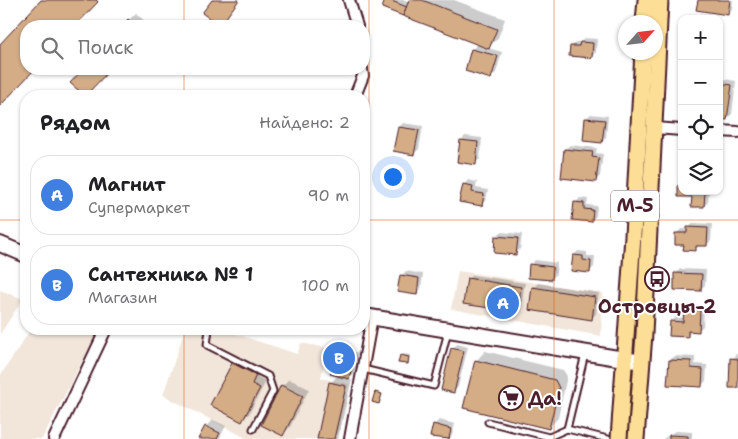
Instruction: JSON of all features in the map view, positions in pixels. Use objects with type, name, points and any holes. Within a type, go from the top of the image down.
[{"type":"main road","points":[[645,15],[646,0]]},
{"type":"main road","name":"М-5","points":[[636,439],[642,362],[660,0]]},
{"type":"main road","name":"М-5","points":[[619,439],[643,60]]},
{"type":"main road","points":[[0,244],[20,252]]},
{"type":"main road","points":[[370,317],[642,362]]},
{"type":"street","points":[[349,0],[355,20]]},
{"type":"street","points":[[357,90],[363,75]]},
{"type":"street","points":[[654,128],[678,130]]},
{"type":"street","points":[[723,131],[738,132]]},
{"type":"street","points":[[54,439],[103,335]]},
{"type":"street","points":[[350,439],[363,368],[366,335]]},
{"type":"lane","points":[[363,368],[434,386],[448,330]]},
{"type":"lane","points":[[208,335],[207,345],[268,376],[273,391],[253,429]]},
{"type":"lane","points":[[567,429],[585,353]]},
{"type":"lane","points":[[488,422],[549,437],[567,429],[608,439]]},
{"type":"shaded area","points":[[458,271],[603,293],[601,336],[451,309]]},
{"type":"shaded area","points":[[0,290],[20,298],[20,304],[0,334]]},
{"type":"shaded area","points":[[27,335],[96,335],[42,439],[0,439],[0,376]]},
{"type":"shaded area","points":[[183,335],[239,335],[297,354],[301,343],[327,348],[321,378],[349,384],[336,439],[248,439],[163,395]]},
{"type":"building","points":[[41,0],[96,0],[98,2],[81,20],[22,20]]},
{"type":"building","points":[[212,0],[239,0],[224,20],[212,20],[202,13]]},
{"type":"building","points":[[385,0],[407,7],[403,16],[382,8]]},
{"type":"building","points":[[409,0],[422,0],[497,29],[489,49],[403,16]]},
{"type":"building","points":[[698,0],[730,0],[728,15],[696,10]]},
{"type":"building","points":[[20,23],[20,75],[29,75],[0,106],[0,44]]},
{"type":"building","points":[[580,42],[593,43],[592,58],[569,56],[570,46],[579,46]]},
{"type":"building","points":[[471,49],[498,56],[491,79],[465,71]]},
{"type":"building","points":[[77,75],[105,75],[91,90],[78,90],[70,83]]},
{"type":"building","points":[[723,84],[732,85],[727,120],[723,120]]},
{"type":"building","points":[[585,118],[605,120],[602,143],[583,141]]},
{"type":"building","points":[[398,127],[419,130],[414,155],[393,151]]},
{"type":"building","points":[[460,140],[478,142],[476,165],[457,162]]},
{"type":"building","points":[[564,149],[593,152],[592,157],[599,158],[596,182],[561,178]]},
{"type":"building","points":[[463,184],[473,186],[472,192],[484,194],[482,206],[459,202]]},
{"type":"building","points":[[678,195],[705,195],[704,207],[691,207],[692,197],[678,197]]},
{"type":"building","points":[[574,202],[584,203],[584,209],[593,210],[592,222],[572,220]]},
{"type":"building","points":[[687,227],[708,228],[707,246],[696,246],[696,251],[683,250],[684,245],[675,245],[675,233],[687,233]]},
{"type":"building","points":[[495,236],[518,238],[516,255],[494,253]]},
{"type":"building","points":[[573,255],[583,256],[583,260],[591,261],[590,273],[571,271]]},
{"type":"building","points":[[529,264],[553,267],[552,280],[528,278]]},
{"type":"building","points":[[674,273],[702,274],[701,291],[674,290]]},
{"type":"building","points":[[400,275],[419,278],[417,295],[397,292]]},
{"type":"building","points":[[467,278],[521,287],[517,312],[463,304]]},
{"type":"building","points":[[532,287],[595,297],[592,320],[529,310]]},
{"type":"building","points":[[684,309],[700,310],[699,332],[688,331],[688,337],[669,336],[670,321],[683,322]]},
{"type":"building","points":[[451,348],[464,351],[454,393],[441,390]]},
{"type":"building","points":[[335,352],[354,357],[349,379],[330,374]]},
{"type":"building","points":[[400,355],[409,357],[408,364],[398,363]]},
{"type":"building","points":[[730,358],[738,359],[738,388],[729,388]]},
{"type":"building","name":"Да!","points":[[475,360],[555,380],[559,388],[549,429],[463,408]]},
{"type":"building","points":[[669,360],[691,361],[691,368],[703,369],[702,387],[667,385]]},
{"type":"building","points":[[232,363],[256,375],[252,384],[260,388],[242,422],[210,405]]},
{"type":"building","points":[[329,382],[346,386],[334,439],[317,439]]},
{"type":"building","points":[[281,385],[303,396],[283,436],[261,425]]},
{"type":"building","points":[[375,392],[382,394],[379,404],[372,402]]},
{"type":"building","points":[[433,424],[451,429],[449,439],[430,437]]},
{"type":"building","points":[[205,426],[220,433],[217,439],[198,439]]},
{"type":"building","points":[[669,435],[688,436],[688,439],[669,439]]},
{"type":"place","name":"Островцы-2","points":[[657,279]]},
{"type":"place","name":"Магнит","points":[[503,303]]},
{"type":"place","name":"Сантехника № 1","points":[[339,358]]},
{"type":"place","name":"Да!","points":[[511,398]]}]
